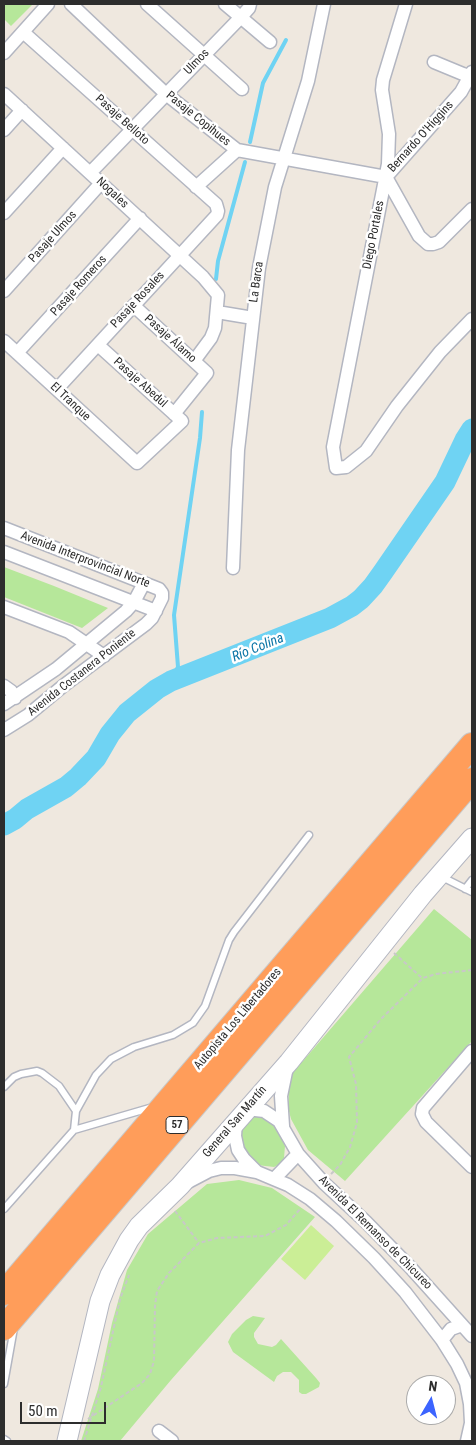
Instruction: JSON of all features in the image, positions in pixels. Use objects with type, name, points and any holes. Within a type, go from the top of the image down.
[{"type":"highway","name":"Autopista Los Libertadores","points":[[8,1311],[170,1098],[472,745]]},
{"type":"highway","name":"Autopista Los Libertadores","points":[[8,1311],[472,780]]},
{"type":"street","points":[[4,53],[48,4]]},
{"type":"street","name":"Pasaje Copihues","points":[[71,4],[166,94],[237,150],[283,160],[386,177]]},
{"type":"street","points":[[147,4],[242,89]]},
{"type":"street","points":[[225,4],[270,42]]},
{"type":"street","name":"Ulmos","points":[[90,173],[241,17],[250,4]]},
{"type":"street","name":"La Barca","points":[[233,568],[238,450],[258,268],[275,187],[308,81],[324,4]]},
{"type":"street","name":"Diego Portales","points":[[406,4],[383,80],[382,90],[390,145],[386,177],[333,447],[336,468],[346,467],[366,451],[397,406],[440,352],[472,318]]},
{"type":"street","name":"Pasaje Belloto","points":[[24,32],[216,204],[218,211]]},
{"type":"street","points":[[434,62],[463,74],[472,75]]},
{"type":"street","name":"Bernardo O'Higgins","points":[[386,177],[456,98],[472,75]]},
{"type":"street","name":"Nogales","points":[[4,94],[203,277],[218,295],[217,312]]},
{"type":"street","points":[[4,130],[22,110]]},
{"type":"street","points":[[4,213],[63,148]]},
{"type":"street","points":[[196,187],[237,150]]},
{"type":"street","points":[[386,177],[419,236],[428,244],[439,242],[472,209]]},
{"type":"street","name":"Pasaje Ulmos","points":[[4,290],[101,183]]},
{"type":"street","name":"Pasaje Rosales","points":[[57,389],[217,215],[218,211]]},
{"type":"street","name":"Pasaje Romeros","points":[[17,353],[140,218]]},
{"type":"street","name":"Pasaje Álamo","points":[[134,306],[207,373],[178,417]]},
{"type":"street","points":[[194,361],[211,338],[215,328],[217,312],[253,318]]},
{"type":"street","name":"El Tranque","points":[[4,341],[137,463],[178,417]]},
{"type":"street","name":"Pasaje Abedul","points":[[98,345],[178,417]]},
{"type":"street","name":"Avenida Interprovincial Norte","points":[[4,528],[159,589],[162,593],[162,598],[156,611],[4,552]]},
{"type":"street","name":"Avenida Costanera Poniente","points":[[4,704],[56,669],[126,611],[134,602],[144,583]]},
{"type":"street","points":[[4,607],[69,632],[104,656]]},
{"type":"street","name":"Avenida Costanera Poniente","points":[[4,730],[28,715],[63,686],[146,624],[156,611]]},
{"type":"street","points":[[4,686],[11,691],[15,698]]},
{"type":"street","name":"General San Martín","points":[[67,1441],[99,1308],[110,1274],[139,1226],[180,1186],[289,1062],[383,943],[472,838]]},
{"type":"street","points":[[472,1051],[423,1108],[422,1114],[426,1122],[472,1167]]},
{"type":"street","name":"Avenida El Remanso de Chicureo","points":[[283,1126],[281,1096],[289,1062]]},
{"type":"street","name":"Avenida El Remanso de Chicureo","points":[[257,1172],[238,1150],[235,1136],[241,1115],[258,1110],[269,1113],[283,1126],[298,1154],[324,1183],[410,1266],[472,1336]]},
{"type":"street","points":[[274,1178],[298,1154]]},
{"type":"street","name":"Avenida El Remanso de Chicureo","points":[[180,1186],[221,1168],[235,1168],[257,1172],[274,1178],[310,1199],[336,1221],[405,1292],[442,1340],[457,1364],[466,1383],[471,1413],[467,1441]]},
{"type":"street","points":[[442,1340],[450,1329],[462,1325]]},
{"type":"street","points":[[159,1431],[172,1441]]},
{"type":"lane","points":[[74,1130],[76,1111],[96,1075],[111,1059],[134,1047],[173,1035],[193,1023],[205,1006],[229,940],[309,835]]},
{"type":"lane","points":[[439,875],[472,892]]},
{"type":"lane","points":[[465,889],[472,880]]},
{"type":"lane","points":[[4,1087],[14,1077],[37,1071],[59,1086],[76,1111]]},
{"type":"lane","points":[[4,1209],[74,1130],[158,1106],[170,1098]]},
{"type":"lane","points":[[4,1384],[8,1311]]},
{"type":"lane","points":[[4,1438],[7,1441]]},
{"type":"path","points":[[383,943],[423,978]]},
{"type":"path","points":[[324,1183],[340,1165],[350,1147],[358,1123],[356,1084],[349,1057],[381,1018],[423,978],[436,974],[472,970]]},
{"type":"path","points":[[86,1420],[92,1414],[142,1382],[150,1374],[154,1361],[155,1306],[158,1291],[169,1272],[199,1243],[217,1238],[265,1236],[286,1225],[310,1199]]},
{"type":"path","points":[[167,1200],[199,1243]]},
{"type":"path","points":[[84,1441],[108,1359],[120,1299],[131,1269]]},
{"type":"green space","points":[[4,4],[33,4],[11,26],[4,19]]},
{"type":"green space","points":[[4,567],[108,608],[82,628],[4,597]]},
{"type":"green space","points":[[434,909],[472,940],[472,1041],[345,1181],[308,1150],[291,1119],[288,1107],[290,1076]]},
{"type":"green space","points":[[260,1114],[273,1120],[285,1146],[284,1158],[280,1164],[274,1167],[257,1165],[245,1154],[240,1134],[241,1129],[250,1117]]},
{"type":"green space","points":[[239,1180],[272,1188],[315,1217],[171,1380],[120,1441],[81,1441],[98,1389],[112,1323],[127,1270],[148,1234],[207,1184]]},
{"type":"green space","points":[[311,1225],[334,1246],[305,1280],[281,1259]]},
{"type":"green space","points":[[253,1316],[265,1318],[254,1333],[258,1344],[272,1347],[281,1339],[320,1383],[319,1387],[306,1394],[302,1394],[299,1392],[299,1380],[291,1372],[283,1372],[277,1376],[274,1382],[233,1352],[228,1342],[232,1334],[246,1320]]},
{"type":"waterway","points":[[250,142],[263,83],[286,40]]},
{"type":"waterway","points":[[216,279],[218,261],[245,162]]},
{"type":"waterway","points":[[171,681],[178,667],[174,615],[200,438],[202,412]]},
{"type":"waterway","name":"Río Colina","points":[[4,825],[27,809],[66,787],[78,777],[96,758],[110,734],[127,713],[157,689],[171,681],[330,618],[361,599],[373,586],[445,482],[472,429]]}]
